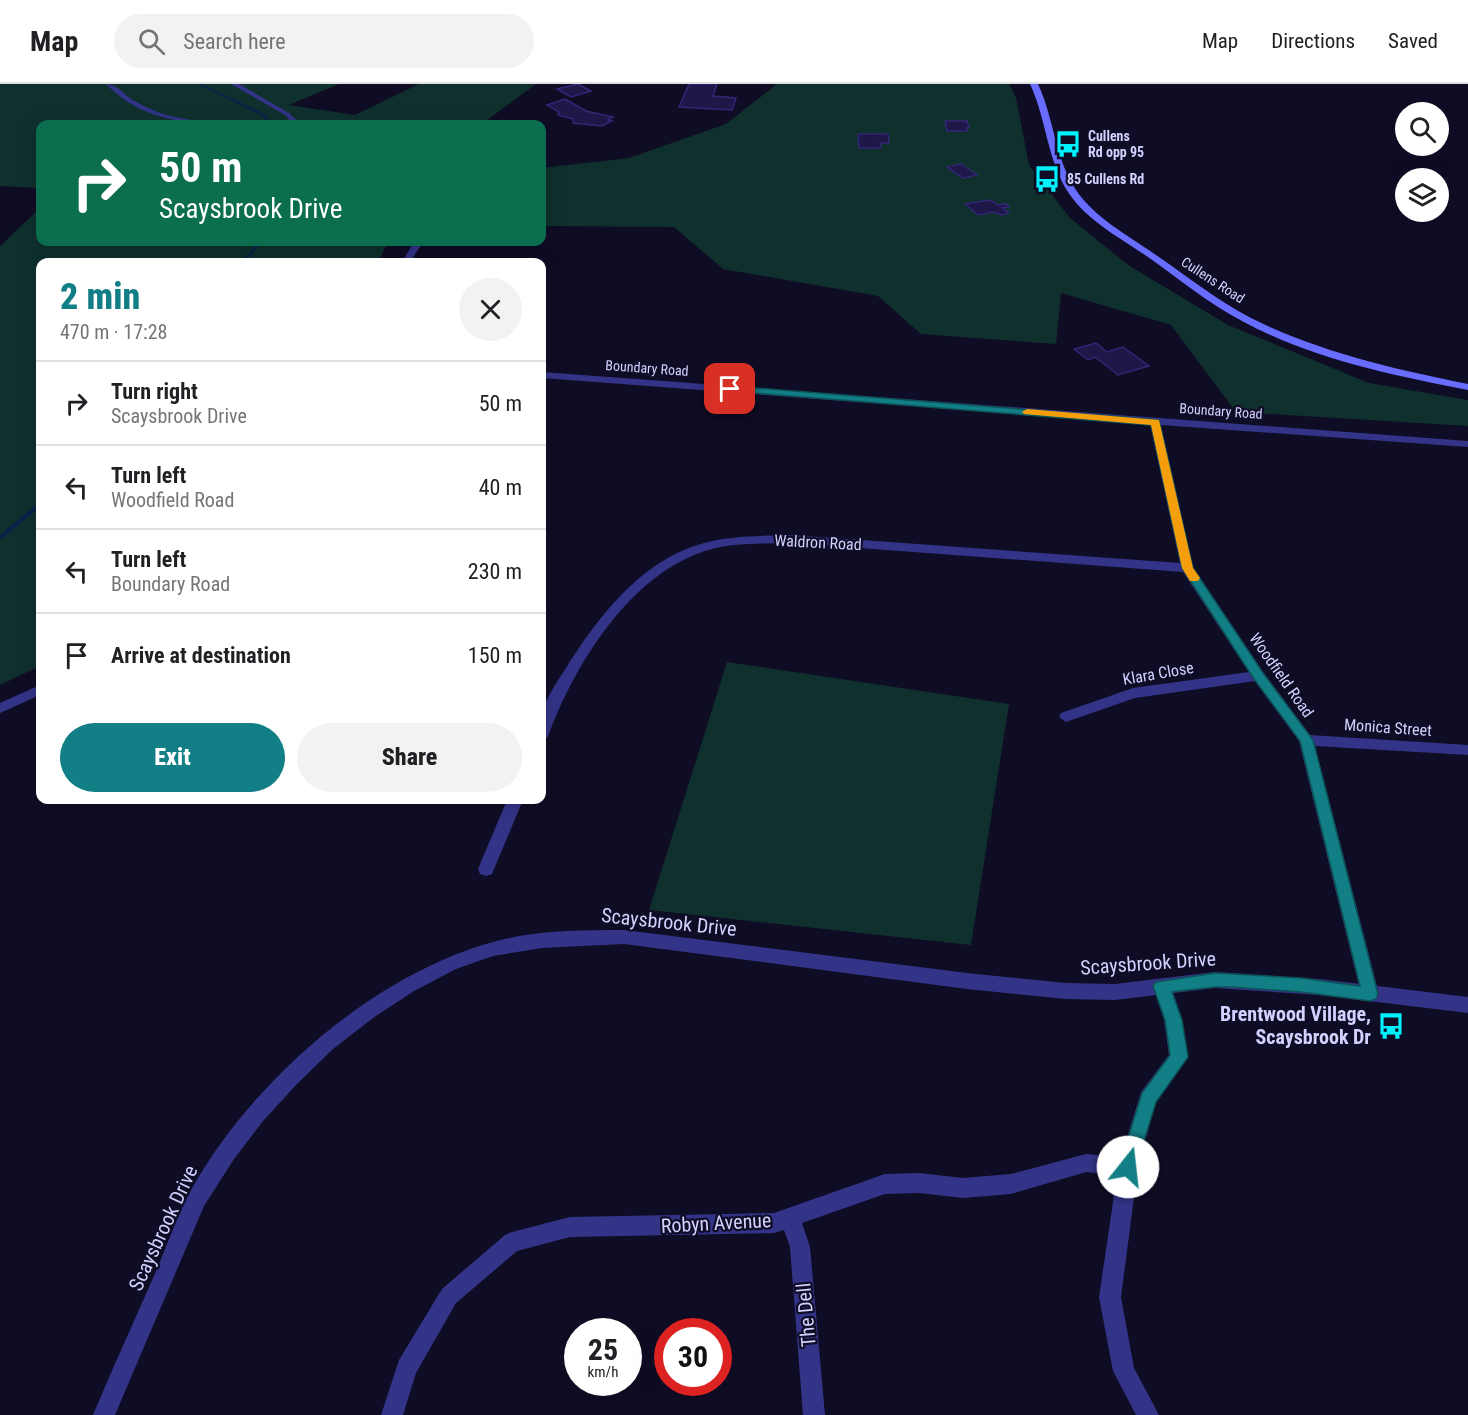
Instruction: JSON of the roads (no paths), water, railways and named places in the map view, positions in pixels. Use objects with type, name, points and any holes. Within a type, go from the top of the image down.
[{"type":"main road","name":"Cullens Road","points":[[1034,84],[1063,172],[1074,195],[1098,217],[1220,304],[1260,325],[1350,359],[1468,387]]},
{"type":"street","name":"Boundary Road","points":[[546,375],[1468,444]]},
{"type":"street","name":"Woodfield Road","points":[[1155,422],[1187,568],[1259,676],[1306,740],[1370,994]]},
{"type":"street","name":"Waldron Road","points":[[546,725],[562,685],[602,628],[641,582],[688,553],[738,540],[801,540],[1187,568]]},
{"type":"street","name":"Klara Close","points":[[1066,717],[1133,693],[1259,676]]},
{"type":"street","name":"Monica Street","points":[[1306,740],[1468,750]]},
{"type":"street","points":[[486,869],[513,804]]},
{"type":"street","name":"Scaysbrook Drive","points":[[104,1415],[201,1192],[233,1143],[259,1110],[326,1043],[393,994],[453,962],[493,950],[568,937],[624,937],[967,981],[1065,991],[1115,992],[1225,980],[1287,984],[1468,1005]]},
{"type":"street","points":[[1148,1415],[1124,1371],[1110,1297],[1128,1167],[1148,1098],[1179,1057],[1173,1020],[1161,986]]},
{"type":"street","name":"Robyn Avenue","points":[[392,1415],[406,1368],[449,1296],[512,1242],[570,1227],[774,1223],[885,1184],[963,1188],[1011,1184],[1086,1163],[1128,1167]]},
{"type":"street","name":"The Dell","points":[[790,1217],[800,1247],[814,1415]]},
{"type":"lane","points":[[110,84],[130,101],[173,120]]},
{"type":"lane","points":[[234,84],[287,114],[293,120]]},
{"type":"lane","points":[[0,708],[36,692]]},
{"type":"waterway","points":[[199,84],[264,115],[267,120]]},
{"type":"waterway","points":[[246,258],[257,246]]},
{"type":"waterway","points":[[0,538],[36,507]]},
{"type":"place","name":"Cullens Rd opp 95","points":[[1068,144]]},
{"type":"place","name":"85 Cullens Rd","points":[[1047,179]]},
{"type":"place","name":"Brentwood Village, Scaysbrook Dr","points":[[1391,1026]]}]
